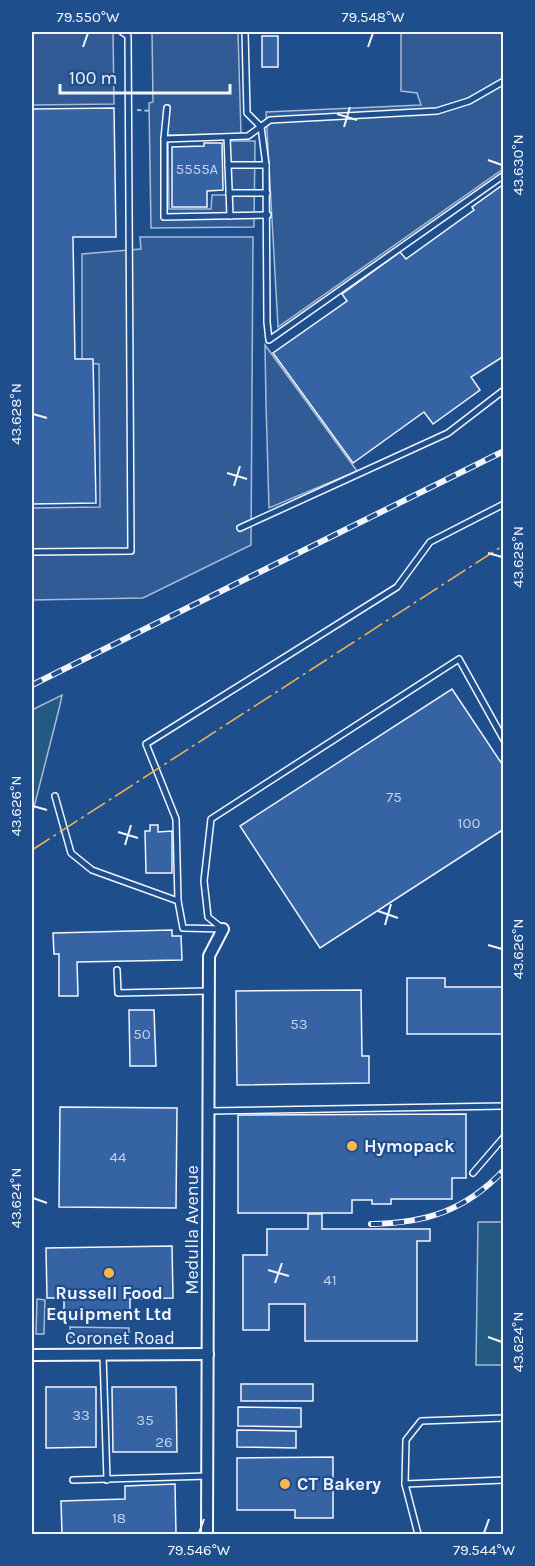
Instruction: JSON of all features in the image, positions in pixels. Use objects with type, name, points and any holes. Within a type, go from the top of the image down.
[{"type":"street","name":"Medulla Avenue","points":[[207,1534],[209,956],[223,929]]},
{"type":"street","name":"Coronet Road","points":[[32,1355],[208,1354]]},
{"type":"lane","points":[[122,32],[128,36]]},
{"type":"lane","points":[[128,36],[135,32]]},
{"type":"lane","points":[[245,32],[247,113],[261,127],[266,165],[269,340],[504,175]]},
{"type":"lane","points":[[32,552],[131,551],[128,36]]},
{"type":"lane","points":[[164,139],[248,136],[270,120],[436,111],[469,101],[504,81]]},
{"type":"lane","points":[[166,108],[164,217],[268,215]]},
{"type":"lane","points":[[227,137],[230,216]]},
{"type":"lane","points":[[228,165],[266,165]]},
{"type":"lane","points":[[229,193],[267,193]]},
{"type":"lane","points":[[240,528],[448,433],[504,390]]},
{"type":"lane","points":[[223,929],[183,928],[178,901],[176,819],[146,744],[397,587],[430,542],[504,504]]},
{"type":"lane","points":[[223,929],[208,917],[204,881],[211,819],[459,658],[504,740]]},
{"type":"lane","points":[[55,796],[71,853],[92,870],[178,901]]},
{"type":"lane","points":[[117,970],[118,993],[209,991]]},
{"type":"lane","points":[[209,1111],[504,1106]]},
{"type":"lane","points":[[473,1173],[504,1137]]},
{"type":"lane","points":[[103,1355],[107,1480]]},
{"type":"lane","points":[[418,1534],[405,1484],[406,1440],[421,1421],[504,1418]]},
{"type":"lane","points":[[73,1480],[208,1476]]},
{"type":"lane","points":[[405,1484],[504,1480]]},
{"type":"path","points":[[128,110],[152,111]]},
{"type":"shaded area","points":[[32,32],[113,32],[114,104],[32,105]]},
{"type":"shaded area","points":[[152,32],[238,32],[241,134],[168,135],[169,209],[211,209],[212,195],[226,195],[227,141],[255,141],[254,227],[151,228],[149,103],[153,102]]},
{"type":"shaded area","points":[[401,32],[503,32],[503,169],[278,327],[266,112],[421,105],[417,93],[401,91]]},
{"type":"shaded area","points":[[140,237],[253,237],[251,545],[143,598],[32,600],[32,508],[100,507],[99,364],[82,363],[82,254],[141,249]]},
{"type":"shaded area","points":[[265,345],[357,471],[269,508],[266,404]]},
{"type":"shaded area","points":[[62,695],[60,705],[32,815],[32,710]]},
{"type":"shaded area","points":[[478,1222],[503,1222],[503,1365],[476,1365]]},
{"type":"shaded area","points":[[37,1299],[45,1300],[44,1334],[36,1334]]},
{"type":"shaded area","points":[[70,1327],[129,1328],[129,1338],[70,1337]]},
{"type":"building","points":[[262,36],[278,36],[278,67],[262,67]]},
{"type":"building","points":[[114,108],[116,237],[73,237],[75,359],[93,359],[96,503],[32,504],[32,109]]},
{"type":"building","points":[[204,143],[222,143],[223,190],[207,191],[207,207],[172,207],[172,147],[204,146]]},
{"type":"building","points":[[504,184],[504,356],[471,377],[480,390],[433,424],[424,412],[353,463],[273,353],[347,301],[342,294],[400,252],[406,259],[474,210],[472,207]]},
{"type":"building","points":[[452,689],[504,767],[504,829],[320,948],[240,826]]},
{"type":"building","points":[[150,825],[158,825],[158,832],[172,831],[172,873],[146,873],[145,831],[150,831]]},
{"type":"building","points":[[172,930],[172,936],[181,936],[182,960],[77,962],[78,996],[59,996],[59,954],[54,954],[53,933]]},
{"type":"building","points":[[407,978],[445,978],[445,987],[504,987],[504,1034],[407,1034]]},
{"type":"building","points":[[361,990],[362,1056],[369,1056],[369,1083],[237,1085],[236,991]]},
{"type":"building","points":[[129,1010],[154,1010],[156,1066],[130,1066]]},
{"type":"building","points":[[60,1107],[177,1108],[176,1208],[59,1207]]},
{"type":"building","name":"Hymopack","points":[[466,1114],[466,1178],[452,1178],[452,1199],[391,1199],[391,1204],[372,1204],[372,1200],[352,1200],[352,1213],[238,1213],[238,1115]]},
{"type":"building","points":[[308,1214],[322,1214],[322,1229],[430,1229],[430,1241],[417,1241],[417,1341],[305,1341],[305,1304],[269,1304],[269,1330],[243,1330],[243,1255],[267,1255],[267,1229],[308,1229]]},
{"type":"building","name":"Russell Food Equipment Ltd","points":[[172,1246],[173,1298],[130,1299],[130,1317],[64,1318],[64,1298],[47,1298],[46,1248]]},
{"type":"building","points":[[241,1384],[313,1384],[313,1401],[241,1401]]},
{"type":"building","points":[[46,1387],[96,1387],[96,1447],[46,1448]]},
{"type":"building","points":[[112,1387],[176,1387],[177,1452],[113,1452]]},
{"type":"building","points":[[238,1407],[301,1408],[301,1427],[238,1426]]},
{"type":"building","points":[[237,1430],[296,1431],[296,1448],[237,1447]]},
{"type":"building","name":"CT Bakery","points":[[333,1457],[333,1518],[295,1518],[295,1510],[237,1510],[237,1458]]},
{"type":"building","points":[[175,1484],[176,1534],[62,1534],[61,1501],[125,1499],[125,1486]]},
{"type":"railway","points":[[32,685],[504,451]]},
{"type":"railway","points":[[371,1224],[410,1221],[443,1212],[475,1196],[504,1170]]},
{"type":"power","points":[[32,850],[504,545]]},
{"type":"place","name":"Hymopack","points":[[352,1146]]},
{"type":"place","name":"Russell Food Equipment Ltd","points":[[109,1273]]},
{"type":"place","name":"CT Bakery","points":[[285,1484]]}]
